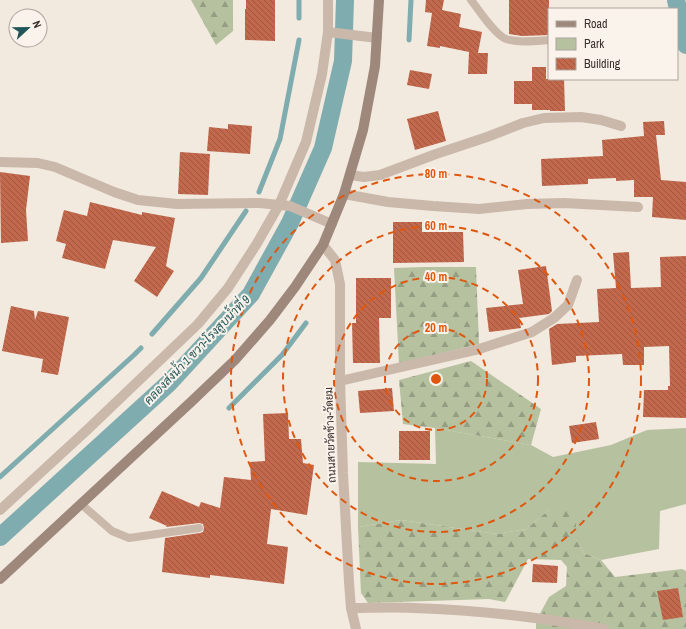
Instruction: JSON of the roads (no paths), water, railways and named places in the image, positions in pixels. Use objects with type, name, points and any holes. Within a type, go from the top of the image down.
[{"type":"main road","points":[[0,579],[235,360],[270,320],[295,287],[323,245],[344,194],[363,130],[375,66],[379,0]]},
{"type":"street","points":[[0,510],[88,430],[198,324],[228,288],[256,245],[280,205],[306,142],[322,74],[328,32],[328,0]]},
{"type":"street","points":[[328,32],[377,38]]},
{"type":"street","points":[[350,175],[364,177],[380,175],[523,123],[544,118],[581,117],[600,120],[621,126]]},
{"type":"street","points":[[0,162],[38,163],[55,167],[114,192],[138,200],[178,204],[259,203],[290,206],[332,224]]},
{"type":"street","points":[[344,194],[388,202],[479,209],[527,204],[564,203],[638,207]]},
{"type":"street","name":"ถนนสายวัดช้าง-วัดยม","points":[[323,245],[335,260],[340,284],[340,381],[343,473],[349,582],[356,629]]},
{"type":"street","points":[[340,381],[476,350],[532,332],[554,318],[568,305],[577,280]]},
{"type":"street","points":[[352,608],[412,608],[490,612],[604,629]]},
{"type":"lane","points":[[471,0],[497,33],[504,38],[513,41],[548,40]]},
{"type":"lane","points":[[81,504],[112,531],[129,538],[199,528]]},
{"type":"waterway","points":[[299,0],[299,18]]},
{"type":"waterway","name":"คลองส่งน้ำ 1 ขวา-โรงสูบน้ำที่ 9","points":[[0,537],[170,382],[251,294],[290,223],[323,148],[343,61],[345,0]]},
{"type":"waterway","points":[[409,40],[411,0]]},
{"type":"waterway","points":[[676,0],[678,8]]},
{"type":"waterway","points":[[678,9],[686,45]]},
{"type":"waterway","points":[[259,192],[280,139],[299,40]]},
{"type":"waterway","points":[[152,334],[201,278],[246,211]]},
{"type":"waterway","points":[[229,408],[282,355],[306,323]]},
{"type":"waterway","points":[[0,477],[141,348]]}]
